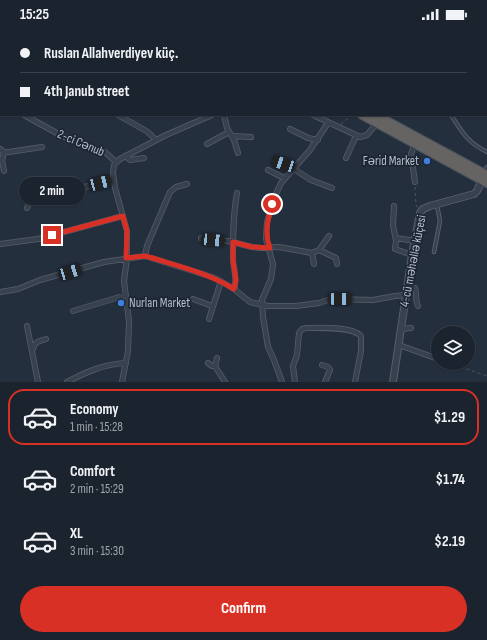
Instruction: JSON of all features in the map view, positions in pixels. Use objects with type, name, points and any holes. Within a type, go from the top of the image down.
[{"type":"highway","points":[[366,116],[376,119],[485,176]]},
{"type":"highway","points":[[376,119],[415,143],[485,176]]},
{"type":"street","name":"2-ci Cənub","points":[[26,116],[69,140],[106,152],[116,162]]},
{"type":"street","points":[[120,116],[148,132],[156,140]]},
{"type":"street","points":[[224,116],[238,153]]},
{"type":"street","points":[[315,116],[356,136],[363,137],[367,135],[376,119]]},
{"type":"street","points":[[124,381],[129,321],[124,281],[127,231],[114,179],[113,169],[116,162],[125,156],[203,117]]},
{"type":"street","points":[[282,382],[267,342],[262,305],[272,271],[272,258],[266,236],[267,222],[275,196],[284,178],[294,169],[318,140],[328,123]]},
{"type":"street","points":[[290,130],[308,138],[318,140]]},
{"type":"street","points":[[207,144],[230,134],[251,137]]},
{"type":"street","points":[[346,158],[356,136]]},
{"type":"street","points":[[414,182],[411,154],[415,143]]},
{"type":"street","points":[[4,171],[2,150],[42,147]]},
{"type":"street","points":[[125,156],[130,160],[144,158]]},
{"type":"street","points":[[276,161],[294,169],[311,180],[332,188]]},
{"type":"street","points":[[268,170],[284,178]]},
{"type":"street","name":"4-cü məhəllə küçesi","points":[[393,382],[412,255],[421,211],[474,194],[478,191],[485,176]]},
{"type":"street","points":[[28,208],[30,202],[114,179]]},
{"type":"street","points":[[145,256],[147,246],[170,192],[176,187],[187,184]]},
{"type":"street","points":[[234,289],[236,280],[233,261],[233,242],[234,213],[237,193]]},
{"type":"street","points":[[394,206],[393,225],[396,238],[395,249],[412,255]]},
{"type":"street","points":[[0,244],[38,239],[123,216]]},
{"type":"street","points":[[201,238],[233,242],[252,247],[279,247],[312,253],[319,250],[329,236]]},
{"type":"street","points":[[396,238],[415,240]]},
{"type":"street","points":[[319,250],[336,258],[337,264]]},
{"type":"street","points":[[312,253],[314,264]]},
{"type":"street","points":[[0,292],[18,289],[40,280],[84,267],[126,258],[145,256],[195,271],[220,281],[234,289],[250,302],[262,305],[296,306],[319,303],[331,299],[373,300],[406,295]]},
{"type":"street","points":[[208,319],[220,281]]},
{"type":"street","points":[[407,286],[415,288],[418,306]]},
{"type":"street","points":[[73,311],[126,295]]},
{"type":"street","points":[[193,299],[212,306]]},
{"type":"street","points":[[27,326],[38,382]]},
{"type":"street","points":[[295,382],[293,366],[297,355],[299,333],[302,329],[306,328],[341,329],[358,332],[361,336],[361,351],[355,382]]},
{"type":"street","points":[[402,329],[411,328]]},
{"type":"street","points":[[32,350],[34,344],[46,340]]},
{"type":"street","points":[[399,345],[431,356]]},
{"type":"street","points":[[215,366],[217,358]]},
{"type":"street","points":[[208,362],[212,366],[215,366],[225,382]]},
{"type":"street","points":[[67,382],[76,380],[107,365],[126,363]]},
{"type":"street","points":[[322,365],[328,367],[330,370],[325,382]]},
{"type":"lane","points":[[453,116],[468,139],[473,144],[487,152]]},
{"type":"lane","points":[[434,252],[440,221],[436,205]]},
{"type":"path","points":[[337,127],[352,116]]},
{"type":"path","points":[[414,182],[416,205],[421,211]]},
{"type":"path","points":[[469,370],[487,376]]},
{"type":"place","name":"Fərid Market","points":[[427,161]]},
{"type":"place","name":"Nurlan Market","points":[[121,303]]},
{"type":"route","points":[[52,235],[123,216],[127,231],[126,258],[138,256],[149,257],[215,278],[234,289],[236,280],[233,261],[233,242],[252,247],[270,248],[266,239],[266,232],[272,204]]}]
